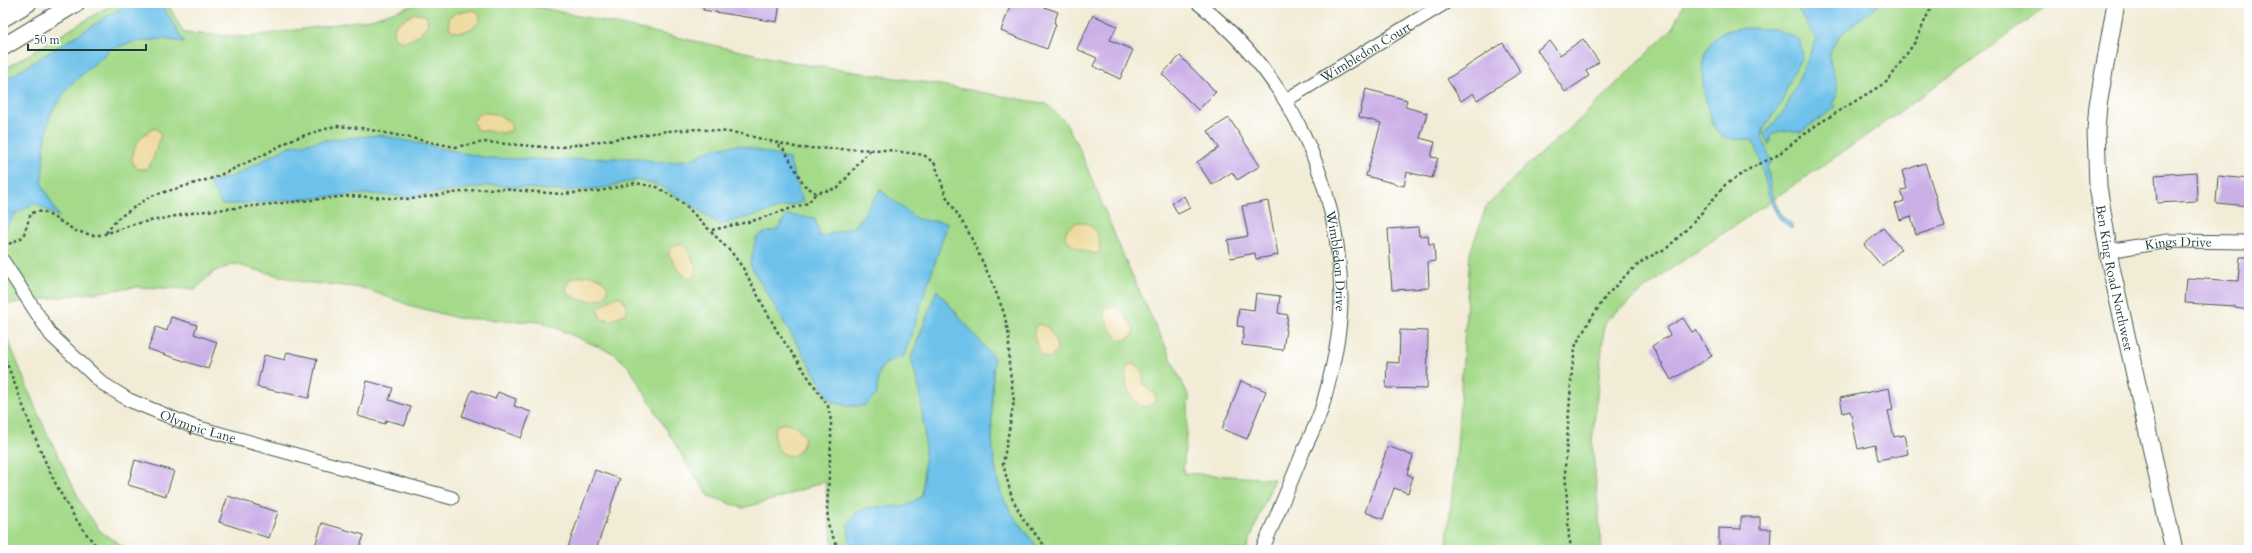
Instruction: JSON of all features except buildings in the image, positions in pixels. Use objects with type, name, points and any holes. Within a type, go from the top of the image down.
[{"type":"street","points":[[3,18],[28,3]]},
{"type":"street","points":[[3,47],[76,3]]},
{"type":"street","name":"Wimbledon Drive","points":[[1198,3],[1232,34],[1262,67],[1286,100],[1319,169],[1331,212],[1339,257],[1341,301],[1337,342],[1323,406],[1262,550]]},
{"type":"street","name":"Wimbledon Court","points":[[1286,100],[1445,3]]},
{"type":"street","name":"Ben King Road Northwest","points":[[2116,3],[2102,81],[2096,130],[2098,186],[2108,251],[2174,550]]},
{"type":"street","name":"Kings Drive","points":[[2108,251],[2168,241],[2249,242]]},
{"type":"street","name":"Olympic Lane","points":[[3,261],[51,336],[102,384],[129,400],[192,426],[452,498]]},
{"type":"path","points":[[1572,550],[1569,538],[1565,468],[1572,369],[1576,344],[1606,296],[1628,273],[1645,259],[1667,248],[1692,224],[1725,185],[1751,168],[1776,156],[1818,124],[1888,81],[1915,42],[1933,3]]},
{"type":"path","points":[[106,233],[117,219],[146,198],[216,177],[293,139],[335,126],[361,128],[455,147],[485,142],[555,148],[667,131],[698,129],[737,133],[777,144],[827,150],[870,150],[924,155],[935,164],[946,196],[968,231],[992,282],[1004,313],[1008,336],[1009,364],[1014,401],[1003,464],[1012,498],[1023,520],[1048,550]]},
{"type":"path","points":[[777,144],[785,151],[804,186],[816,193]]},
{"type":"path","points":[[711,230],[752,222],[808,203],[816,193],[838,188],[870,150]]},
{"type":"path","points":[[9,244],[23,237],[31,213],[43,211],[76,231],[92,235],[102,235],[134,224],[175,216],[263,204],[349,196],[411,200],[482,189],[504,189],[560,194],[600,191],[635,183],[656,187],[684,204],[711,230],[743,268],[778,331],[828,406],[831,428],[827,509],[830,528],[839,550]]},
{"type":"path","points":[[3,354],[47,466],[77,522],[100,550]]},
{"type":"green space","points":[[114,3],[167,3],[184,33],[248,37],[371,19],[421,3],[520,3],[795,63],[929,83],[1047,104],[1066,123],[1079,148],[1128,267],[1189,397],[1183,473],[1274,479],[1246,550],[835,550],[832,541],[825,481],[779,498],[743,508],[709,496],[690,469],[629,367],[615,354],[542,322],[457,318],[409,305],[363,288],[302,282],[234,264],[213,272],[196,289],[137,287],[7,304],[3,311],[3,70]]},
{"type":"green space","points":[[1684,3],[2052,3],[1857,142],[1665,273],[1605,321],[1592,442],[1602,550],[1446,550],[1457,447],[1470,253],[1486,207],[1525,167],[1574,125],[1672,29]]},
{"type":"green space","points":[[3,327],[38,414],[82,505],[100,531],[128,550],[3,550]]},
{"type":"sand","points":[[474,10],[479,13],[480,18],[476,25],[467,30],[458,32],[450,29],[448,18],[455,13]]},
{"type":"sand","points":[[415,13],[427,16],[428,24],[411,40],[401,41],[397,39],[393,34],[395,25]]},
{"type":"sand","points":[[479,113],[493,113],[501,116],[508,121],[512,130],[504,133],[477,130],[473,122]]},
{"type":"sand","points":[[156,128],[161,134],[153,159],[147,169],[137,169],[132,161],[132,156],[136,145],[146,133]]},
{"type":"sand","points":[[1077,222],[1088,224],[1096,232],[1100,242],[1099,253],[1096,254],[1084,251],[1072,245],[1068,241],[1065,235],[1067,229]]},
{"type":"sand","points":[[679,243],[686,248],[694,262],[696,275],[693,278],[689,278],[682,273],[669,254],[670,248]]},
{"type":"sand","points":[[591,275],[599,278],[607,285],[607,292],[604,297],[593,301],[578,299],[567,293],[566,288],[570,279]]},
{"type":"sand","points":[[616,297],[621,297],[626,304],[626,313],[612,320],[600,318],[598,308]]},
{"type":"sand","points":[[1116,306],[1134,328],[1133,335],[1123,341],[1116,336],[1105,318],[1105,310],[1108,307]]},
{"type":"sand","points":[[1038,324],[1048,327],[1056,342],[1057,351],[1049,358],[1042,356],[1035,340],[1034,331]]},
{"type":"sand","points":[[1131,364],[1141,368],[1144,385],[1155,394],[1156,399],[1151,405],[1143,407],[1138,404],[1128,390],[1126,372],[1127,367]]},
{"type":"sand","points":[[787,423],[798,427],[805,438],[801,449],[795,454],[789,456],[783,454],[778,449],[774,434],[777,425]]},
{"type":"water","points":[[129,3],[161,3],[184,42],[163,39],[134,42],[111,49],[69,86],[50,115],[44,148],[42,184],[59,217],[35,203],[15,214],[3,233],[3,81]]},
{"type":"water","points":[[1794,3],[1880,3],[1849,27],[1834,44],[1830,60],[1838,87],[1837,95],[1833,103],[1836,107],[1801,132],[1786,130],[1771,135],[1769,145],[1764,134],[1785,110],[1817,39]]},
{"type":"water","points":[[1745,28],[1775,29],[1799,39],[1803,55],[1793,73],[1781,104],[1764,127],[1762,136],[1771,163],[1767,165],[1771,189],[1776,205],[1785,219],[1792,224],[1792,228],[1783,222],[1776,213],[1771,202],[1758,152],[1753,141],[1733,139],[1721,135],[1713,125],[1707,105],[1703,85],[1702,66],[1708,47],[1724,32]]},
{"type":"water","points":[[380,135],[487,158],[564,160],[637,158],[663,163],[692,159],[713,148],[740,145],[789,159],[803,202],[720,225],[686,201],[656,184],[636,180],[603,188],[561,191],[495,185],[407,197],[368,194],[222,205],[209,183],[231,177],[290,146],[325,140]]},
{"type":"water","points":[[880,190],[917,219],[948,223],[904,356],[889,362],[882,368],[878,378],[877,394],[865,406],[847,406],[831,401],[750,265],[756,238],[764,233],[777,230],[787,215],[815,218],[820,237],[856,226]]},
{"type":"water","points":[[937,290],[994,358],[992,426],[994,459],[997,476],[1003,498],[1007,506],[1040,550],[850,549],[848,525],[856,513],[869,507],[906,506],[922,496],[925,450],[924,429],[920,392],[911,358]]}]
